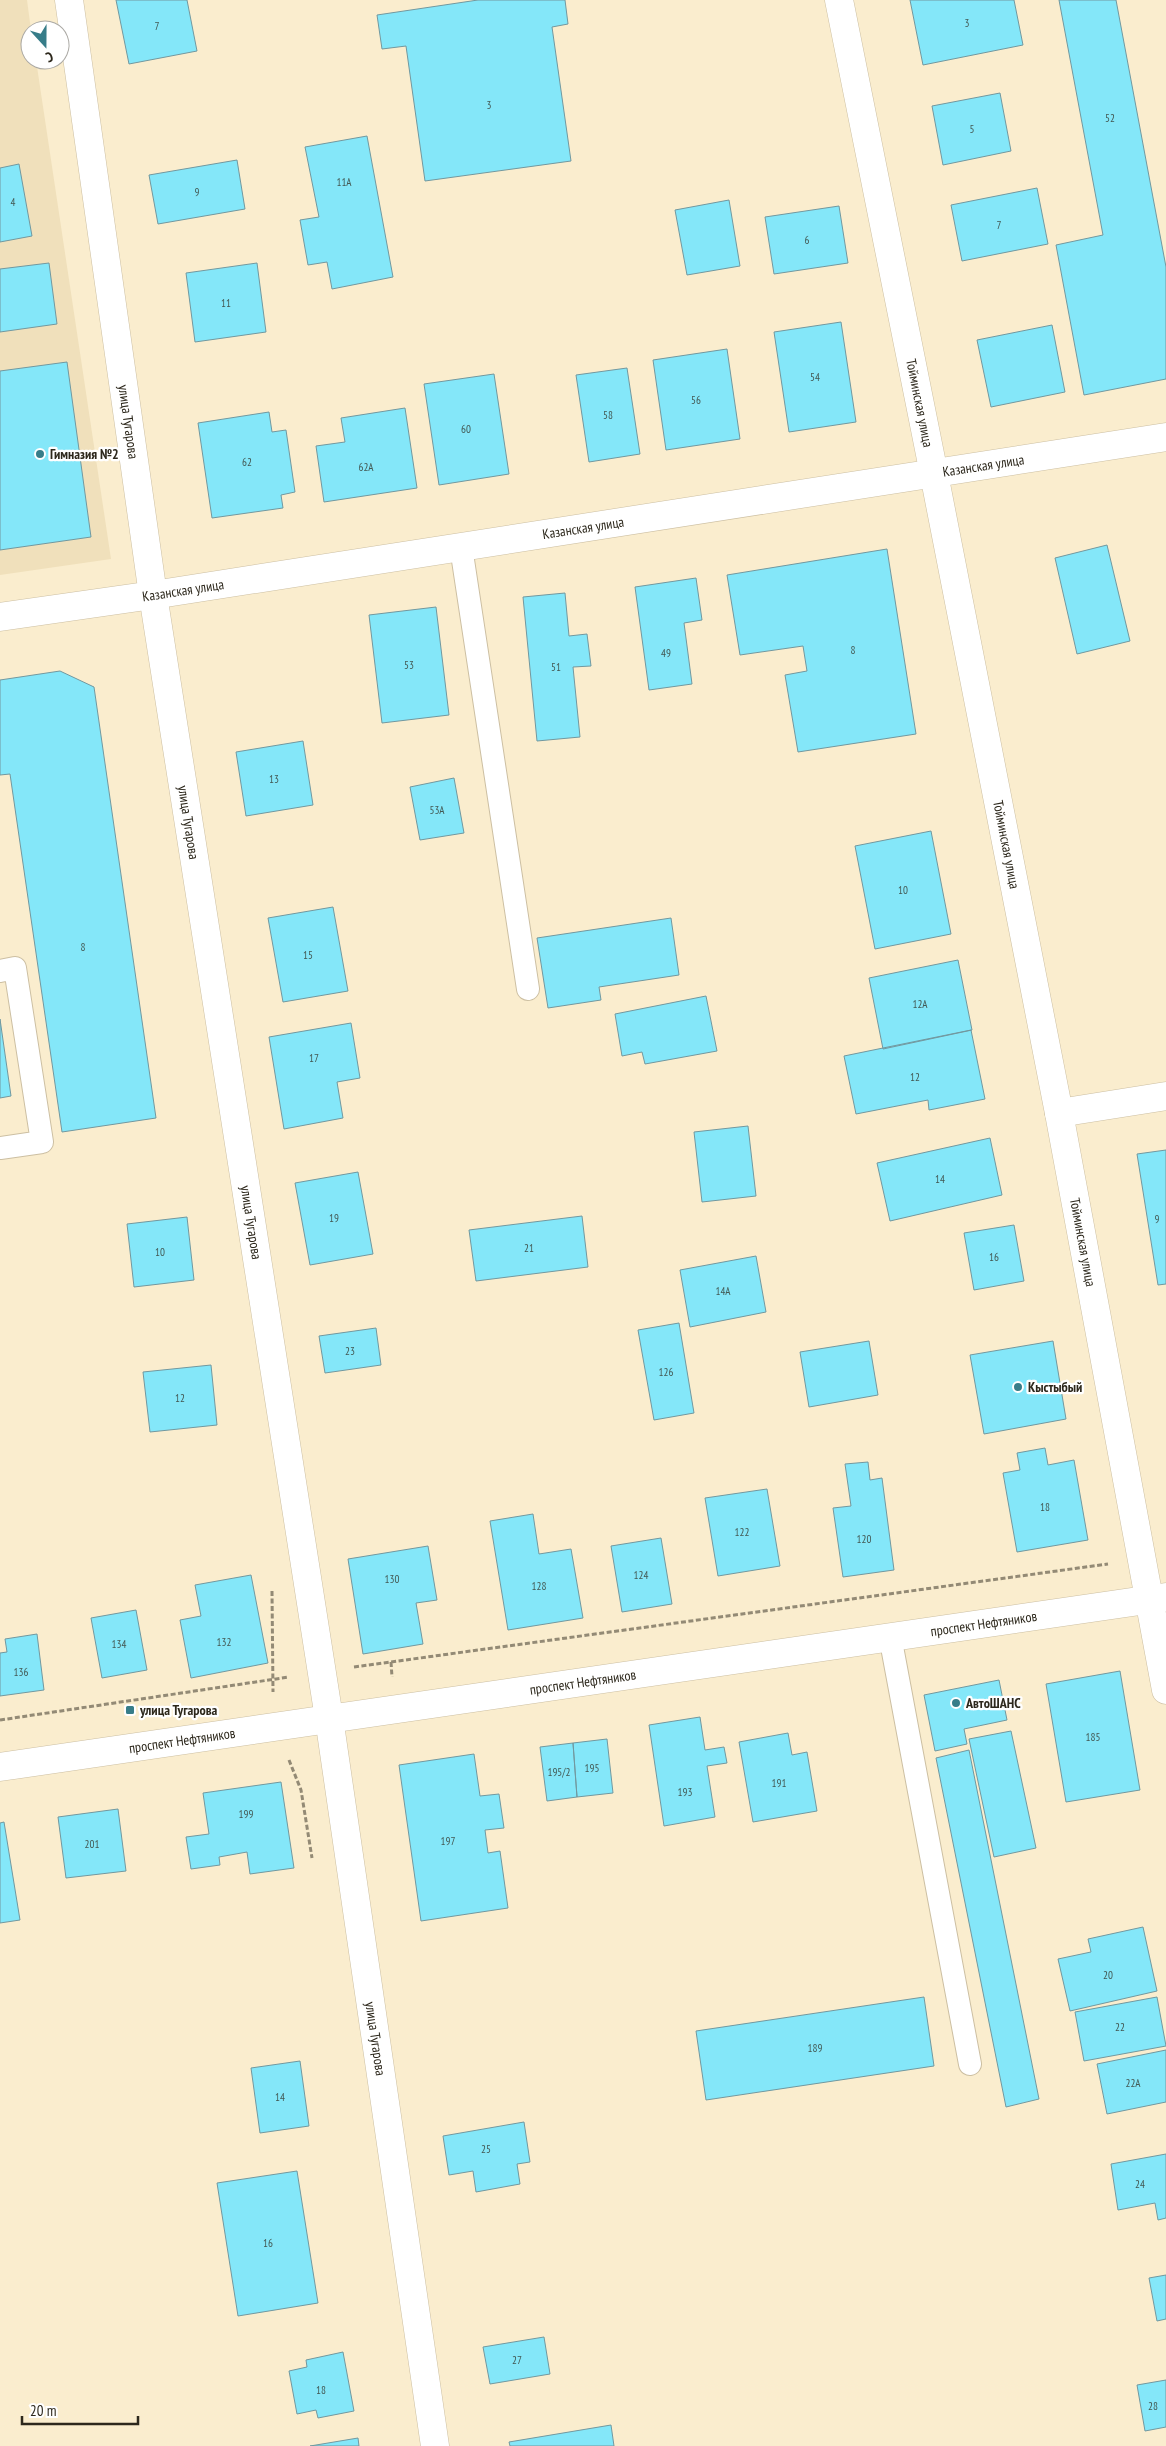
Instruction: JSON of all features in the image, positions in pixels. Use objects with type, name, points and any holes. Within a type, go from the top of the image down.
[{"type":"street","name":"улица Тугарова","points":[[69,0],[153,595],[322,1672],[435,2446]]},
{"type":"street","name":"Тойминская улица","points":[[839,0],[1059,1114],[1140,1559],[1157,1598],[1166,1690]]},
{"type":"street","name":"Казанская улица","points":[[0,617],[153,595],[1166,437]]},
{"type":"street","points":[[1059,1114],[1166,1096]]},
{"type":"street","name":"проспект Нефтяников","points":[[0,1767],[1157,1598]]},
{"type":"lane","points":[[461,547],[528,988]]},
{"type":"lane","points":[[0,971],[15,968],[42,1142],[0,1148]]},
{"type":"lane","points":[[890,1636],[970,2064]]},
{"type":"path","points":[[0,1720],[322,1672],[1140,1559]]},
{"type":"shaded area","points":[[0,0],[27,0],[30,20],[20,20],[20,70],[38,70],[111,559],[0,575]]},
{"type":"building","points":[[116,0],[187,0],[197,51],[129,64]]},
{"type":"building","points":[[478,0],[565,0],[568,24],[552,27],[571,161],[425,181],[406,46],[382,49],[377,15]]},
{"type":"building","points":[[910,0],[1014,0],[1023,45],[923,65]]},
{"type":"building","points":[[1059,0],[1116,0],[1166,267],[1166,379],[1084,395],[1056,245],[1103,235]]},
{"type":"building","points":[[1000,93],[1011,151],[943,165],[932,106]]},
{"type":"building","points":[[367,136],[393,277],[332,289],[327,262],[308,265],[300,220],[319,217],[305,147]]},
{"type":"building","points":[[237,160],[245,209],[158,224],[149,175]]},
{"type":"building","points":[[19,164],[32,236],[0,242],[0,168]]},
{"type":"building","points":[[1037,188],[1048,244],[962,261],[951,205]]},
{"type":"building","points":[[729,200],[740,266],[687,275],[675,210]]},
{"type":"building","points":[[839,206],[848,263],[774,274],[765,217]]},
{"type":"building","points":[[49,263],[57,324],[0,332],[0,269]]},
{"type":"building","points":[[257,263],[266,332],[195,342],[186,273]]},
{"type":"building","points":[[841,322],[856,422],[789,432],[774,332]]},
{"type":"building","points":[[1052,325],[1065,392],[991,407],[977,340]]},
{"type":"building","points":[[727,349],[740,439],[666,450],[653,360]]},
{"type":"building","name":"Гимназия №2","points":[[67,362],[91,537],[0,550],[0,371]]},
{"type":"building","points":[[627,368],[640,454],[589,462],[576,375]]},
{"type":"building","points":[[494,374],[509,474],[439,485],[424,384]]},
{"type":"building","points":[[405,408],[417,488],[324,502],[316,446],[345,442],[341,418]]},
{"type":"building","points":[[269,412],[272,432],[286,430],[295,492],[281,495],[283,508],[212,518],[198,423]]},
{"type":"building","points":[[1107,545],[1130,641],[1077,654],[1055,558]]},
{"type":"building","points":[[887,549],[916,734],[798,752],[785,675],[807,671],[803,646],[740,655],[727,575]]},
{"type":"building","points":[[696,578],[702,620],[684,623],[692,684],[649,690],[635,587]]},
{"type":"building","points":[[565,593],[569,636],[587,634],[591,666],[573,667],[580,737],[537,741],[523,597]]},
{"type":"building","points":[[436,607],[449,715],[382,723],[369,615]]},
{"type":"building","points":[[60,671],[94,687],[156,1118],[62,1132],[10,774],[0,775],[0,680]]},
{"type":"building","points":[[303,741],[313,805],[246,816],[236,752]]},
{"type":"building","points":[[454,778],[464,833],[420,840],[410,787]]},
{"type":"building","points":[[931,831],[951,934],[875,949],[855,846]]},
{"type":"building","points":[[333,907],[348,991],[283,1002],[268,918]]},
{"type":"building","points":[[671,918],[679,975],[599,987],[601,1000],[548,1008],[537,938]]},
{"type":"building","points":[[958,960],[972,1030],[883,1049],[869,978]]},
{"type":"building","points":[[706,996],[717,1051],[645,1064],[642,1052],[622,1056],[615,1014]]},
{"type":"building","points":[[0,1019],[11,1096],[0,1098]]},
{"type":"building","points":[[351,1023],[360,1078],[337,1082],[343,1118],[284,1129],[269,1037]]},
{"type":"building","points":[[971,1030],[985,1099],[929,1110],[928,1100],[856,1114],[844,1056]]},
{"type":"building","points":[[748,1126],[756,1196],[702,1202],[694,1132]]},
{"type":"building","points":[[990,1138],[1002,1195],[890,1221],[877,1163]]},
{"type":"building","points":[[1166,1150],[1166,1284],[1158,1285],[1137,1154]]},
{"type":"building","points":[[358,1172],[373,1254],[310,1265],[295,1183]]},
{"type":"building","points":[[582,1216],[588,1267],[476,1281],[469,1230]]},
{"type":"building","points":[[187,1217],[194,1280],[134,1287],[127,1224]]},
{"type":"building","points":[[1014,1225],[1024,1281],[974,1290],[964,1233]]},
{"type":"building","points":[[756,1256],[766,1312],[690,1327],[680,1270]]},
{"type":"building","points":[[679,1323],[694,1413],[654,1420],[638,1330]]},
{"type":"building","points":[[376,1328],[381,1365],[325,1373],[319,1336]]},
{"type":"building","points":[[869,1341],[878,1395],[809,1407],[800,1352]]},
{"type":"building","name":"Кыстыбый","points":[[1053,1341],[1066,1419],[984,1434],[970,1355]]},
{"type":"building","points":[[211,1365],[217,1425],[150,1432],[143,1372]]},
{"type":"building","points":[[1045,1448],[1048,1465],[1074,1460],[1088,1540],[1017,1552],[1003,1473],[1020,1470],[1017,1453]]},
{"type":"building","points":[[868,1462],[870,1480],[882,1478],[894,1570],[843,1577],[833,1508],[851,1506],[845,1464]]},
{"type":"building","points":[[767,1489],[780,1566],[718,1576],[705,1498]]},
{"type":"building","points":[[533,1514],[539,1554],[571,1549],[583,1618],[508,1630],[490,1521]]},
{"type":"building","points":[[661,1538],[672,1604],[622,1612],[611,1546]]},
{"type":"building","points":[[428,1546],[437,1600],[416,1603],[423,1644],[363,1654],[348,1559]]},
{"type":"building","points":[[251,1575],[268,1663],[191,1678],[180,1620],[201,1616],[195,1585]]},
{"type":"building","points":[[136,1610],[147,1670],[102,1678],[91,1618]]},
{"type":"building","points":[[37,1634],[44,1690],[0,1696],[0,1653],[7,1652],[5,1639]]},
{"type":"building","points":[[1120,1671],[1140,1790],[1066,1802],[1046,1684]]},
{"type":"building","points":[[999,1680],[1007,1720],[964,1729],[967,1744],[935,1751],[924,1695]]},
{"type":"building","points":[[700,1717],[705,1750],[724,1747],[727,1763],[707,1766],[715,1817],[664,1826],[649,1725]]},
{"type":"building","points":[[1011,1731],[1036,1848],[994,1857],[969,1739]]},
{"type":"building","points":[[788,1733],[792,1755],[807,1752],[817,1811],[753,1822],[739,1742]]},
{"type":"building","points":[[607,1739],[613,1793],[577,1797],[573,1743]]},
{"type":"building","points":[[573,1743],[577,1797],[547,1801],[540,1747]]},
{"type":"building","points":[[969,1750],[1039,2099],[1006,2107],[936,1758]]},
{"type":"building","points":[[474,1754],[480,1796],[499,1794],[504,1828],[485,1830],[488,1853],[500,1851],[508,1908],[421,1921],[399,1765]]},
{"type":"building","points":[[281,1782],[294,1868],[250,1874],[247,1852],[219,1857],[220,1865],[191,1869],[186,1837],[209,1834],[203,1793]]},
{"type":"building","points":[[118,1809],[126,1871],[66,1878],[58,1817]]},
{"type":"building","points":[[4,1822],[20,1920],[0,1923],[0,1823]]},
{"type":"building","points":[[1143,1927],[1157,1991],[1070,2011],[1058,1959],[1091,1952],[1088,1939]]},
{"type":"building","points":[[924,1997],[934,2066],[706,2100],[696,2031]]},
{"type":"building","points":[[1157,1997],[1166,2046],[1084,2061],[1075,2012]]},
{"type":"building","points":[[1166,2050],[1166,2102],[1107,2114],[1097,2064]]},
{"type":"building","points":[[300,2061],[309,2126],[260,2133],[251,2068]]},
{"type":"building","points":[[524,2122],[530,2162],[517,2164],[520,2184],[476,2192],[473,2171],[449,2175],[443,2136]]},
{"type":"building","points":[[1166,2154],[1166,2218],[1158,2220],[1155,2203],[1118,2210],[1111,2164]]},
{"type":"building","points":[[297,2171],[318,2303],[238,2316],[217,2183]]},
{"type":"building","points":[[1166,2275],[1166,2319],[1157,2321],[1149,2278]]},
{"type":"building","points":[[544,2337],[550,2374],[490,2384],[483,2347]]},
{"type":"building","points":[[343,2352],[354,2411],[318,2418],[316,2410],[297,2414],[289,2371],[307,2367],[306,2360]]},
{"type":"building","points":[[1166,2380],[1166,2427],[1145,2431],[1137,2385]]},
{"type":"building","points":[[611,2425],[614,2446],[510,2446],[509,2442]]},
{"type":"building","points":[[358,2438],[359,2446],[310,2446]]},
{"type":"place","name":"Гимназия №2","points":[[40,454]]},
{"type":"place","name":"Кыстыбый","points":[[1018,1387]]},
{"type":"place","name":"АвтоШАНС","points":[[956,1703]]},
{"type":"place","name":"улица Тугарова","points":[[130,1710]]}]
